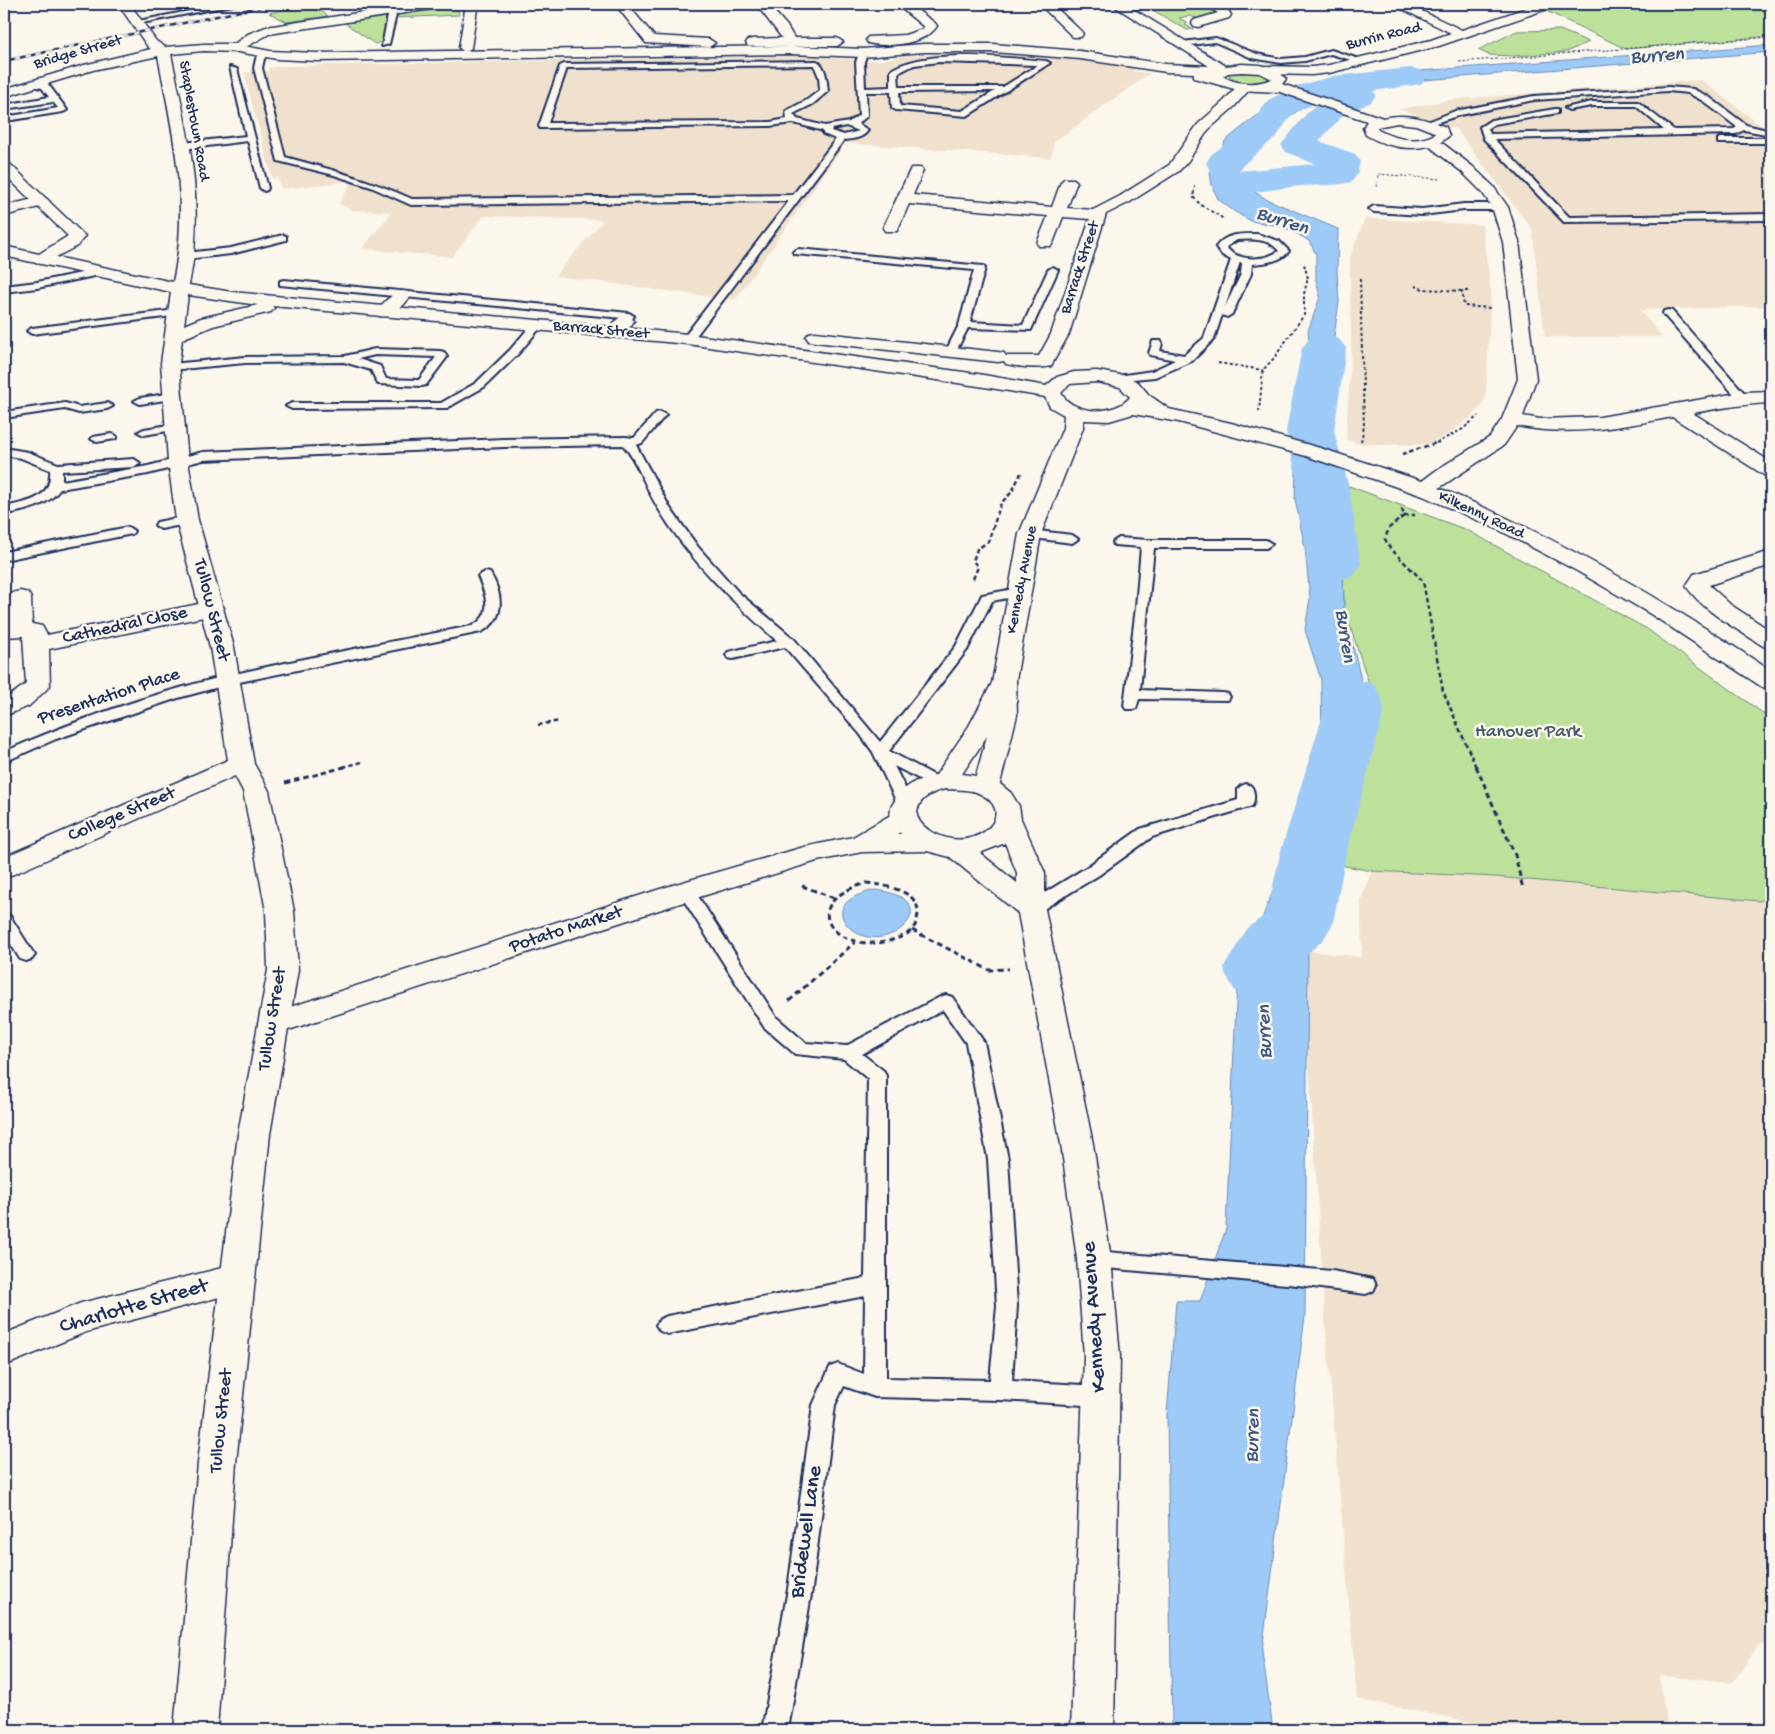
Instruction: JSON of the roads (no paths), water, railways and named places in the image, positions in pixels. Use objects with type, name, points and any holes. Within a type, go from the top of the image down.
[{"type":"street","name":"Staplestown Road","points":[[124,4],[152,44],[164,52],[182,146],[189,204],[186,256],[180,289]]},
{"type":"street","points":[[235,48],[266,31],[438,4]]},
{"type":"street","points":[[465,4],[471,9],[465,48]]},
{"type":"street","points":[[621,4],[650,40],[708,43]]},
{"type":"street","points":[[762,4],[783,29],[790,42]]},
{"type":"street","points":[[872,40],[915,37],[925,35],[929,31],[931,26],[902,4]]},
{"type":"street","points":[[1045,4],[1077,34]]},
{"type":"street","points":[[1117,4],[1200,54],[1241,68]]},
{"type":"street","points":[[1198,23],[1225,15],[1224,12],[1209,4]]},
{"type":"street","points":[[1398,4],[1462,34]]},
{"type":"street","points":[[1507,4],[1533,9]]},
{"type":"street","name":"Burrin Road","points":[[1280,82],[1312,71],[1361,61],[1462,34],[1549,4]]},
{"type":"street","points":[[752,43],[837,42]]},
{"type":"street","points":[[235,48],[264,54],[327,57],[791,50],[863,53],[924,48],[993,48],[1080,55],[1221,74],[1241,68]]},
{"type":"street","name":"Bridge Street","points":[[4,93],[106,62],[136,55],[235,48]]},
{"type":"street","points":[[1200,54],[1221,74],[1244,87],[1262,87],[1280,82],[1372,119],[1397,119],[1429,123],[1436,126],[1443,133],[1438,139],[1430,142],[1408,143],[1385,139],[1371,132],[1372,119]]},
{"type":"street","name":"Burrin Road","points":[[1241,68],[1312,71]]},
{"type":"street","points":[[1264,70],[1276,75],[1280,82]]},
{"type":"street","name":"Barrack Street","points":[[951,351],[1045,362],[1060,334],[1098,212],[1109,205],[1125,199],[1174,168],[1183,158],[1203,127],[1229,104],[1244,87]]},
{"type":"street","points":[[1424,490],[1445,473],[1497,441],[1512,419],[1527,379],[1511,242],[1500,206],[1488,189],[1466,169],[1430,142]]},
{"type":"street","points":[[4,166],[77,236],[71,243],[40,259]]},
{"type":"street","points":[[891,228],[916,171]]},
{"type":"street","points":[[1045,243],[1069,182]]},
{"type":"street","points":[[903,199],[1098,215]]},
{"type":"street","points":[[4,211],[42,202]]},
{"type":"street","name":"Barrack Street","points":[[4,251],[180,289],[232,297],[536,326],[620,326],[688,339],[1021,388],[1054,389]]},
{"type":"street","name":"Tullow Street","points":[[180,289],[171,367],[178,461],[187,520],[213,608],[228,680],[241,764],[256,791],[280,911],[283,970],[254,1134],[217,1463],[195,1730]]},
{"type":"street","points":[[385,312],[403,294]]},
{"type":"street","points":[[175,323],[206,322],[290,303]]},
{"type":"street","points":[[815,337],[951,351]]},
{"type":"street","points":[[856,363],[871,343]]},
{"type":"street","points":[[1102,376],[1115,379],[1136,398],[1125,412],[1074,420],[1057,404],[1054,389],[1076,377],[1102,376]]},
{"type":"street","points":[[1512,419],[1540,424],[1591,423],[1676,411],[1743,398],[1771,397]]},
{"type":"street","name":"Kilkenny Road","points":[[1136,398],[1162,413],[1268,439],[1358,456],[1424,490],[1465,506],[1577,561],[1652,604],[1771,682]]},
{"type":"street","points":[[1676,411],[1771,471]]},
{"type":"street","name":"Kennedy Avenue","points":[[986,787],[1005,715],[1004,680],[1030,534],[1074,420]]},
{"type":"street","points":[[1771,558],[1702,579],[1697,586],[1725,611],[1771,641]]},
{"type":"street","name":"Cathedral Close","points":[[4,709],[20,701],[38,686],[21,634],[20,598]]},
{"type":"street","name":"Cathedral Close","points":[[21,634],[213,608]]},
{"type":"street","name":"Kennedy Avenue","points":[[941,782],[981,726],[1004,680]]},
{"type":"street","name":"College Street","points":[[4,868],[241,764]]},
{"type":"street","points":[[941,782],[970,782],[995,792],[1008,808],[1006,827],[992,840],[976,846],[957,848],[927,842],[910,830],[904,811],[910,796],[922,788],[941,782]]},
{"type":"street","name":"Potato Market","points":[[861,844],[904,811]]},
{"type":"street","name":"Kennedy Avenue","points":[[1008,820],[1031,873],[1031,909],[1077,1144],[1094,1259],[1102,1356],[1093,1730]]},
{"type":"street","name":"Potato Market","points":[[273,1024],[686,891],[814,853],[861,844],[927,842]]},
{"type":"street","points":[[957,848],[1031,909]]},
{"type":"street","name":"Charlotte Street","points":[[4,1350],[81,1318],[238,1279]]},
{"type":"lane","points":[[137,22],[235,4]]},
{"type":"lane","points":[[386,44],[393,11]]},
{"type":"lane","points":[[1182,44],[1216,40],[1254,56],[1282,61],[1305,59],[1331,52],[1361,61]]},
{"type":"lane","points":[[852,124],[863,116],[860,62],[863,53]]},
{"type":"lane","points":[[264,54],[260,59],[258,68],[281,160],[337,173],[374,185],[411,202],[794,198]]},
{"type":"lane","points":[[990,60],[1046,63],[1004,89],[964,114],[896,108],[894,72],[898,68],[920,62],[990,60]]},
{"type":"lane","points":[[794,121],[790,118],[789,113],[824,91],[823,77],[816,63],[564,66],[543,126],[770,124],[794,121],[826,129],[833,125],[852,124],[862,128],[863,132],[855,136],[842,137],[829,134],[826,129]]},
{"type":"lane","points":[[233,69],[264,188]]},
{"type":"lane","points":[[6,118],[63,110],[45,86],[35,84]]},
{"type":"lane","points":[[861,90],[1004,89]]},
{"type":"lane","points":[[1429,123],[1458,113],[1534,98],[1668,89],[1690,92],[1706,99],[1743,127],[1771,134]]},
{"type":"lane","points":[[4,107],[54,99]]},
{"type":"lane","points":[[1569,108],[1592,104],[1638,104],[1671,132]]},
{"type":"lane","points":[[1555,111],[1491,122],[1484,127],[1487,137],[1567,220],[1771,217]]},
{"type":"lane","points":[[1487,137],[1736,131],[1743,127]]},
{"type":"lane","points":[[688,339],[842,137]]},
{"type":"lane","points":[[182,146],[251,138]]},
{"type":"lane","points":[[1716,141],[1771,141]]},
{"type":"lane","points":[[1374,209],[1422,212],[1464,207],[1500,206]]},
{"type":"lane","points":[[1246,237],[1276,242],[1284,250],[1282,254],[1269,260],[1242,259],[1223,251],[1221,247],[1228,240],[1246,237]]},
{"type":"lane","points":[[186,256],[231,251],[283,238]]},
{"type":"lane","points":[[798,252],[980,268],[964,324],[951,351]]},
{"type":"lane","points":[[1136,398],[1190,359],[1209,339],[1242,259]]},
{"type":"lane","points":[[964,324],[1027,328],[1053,270]]},
{"type":"lane","points":[[4,289],[101,272]]},
{"type":"lane","points":[[284,282],[629,316],[620,326]]},
{"type":"lane","points":[[1668,313],[1743,398]]},
{"type":"lane","points":[[32,331],[175,323]]},
{"type":"lane","points":[[40,340],[175,323]]},
{"type":"lane","points":[[292,406],[443,406],[480,385],[514,352],[536,326]]},
{"type":"lane","points":[[1157,343],[1154,353],[1190,359]]},
{"type":"lane","points":[[171,367],[245,360],[345,359],[375,352],[440,354],[442,357],[422,383],[410,384],[382,382],[376,368],[345,359]]},
{"type":"lane","points":[[1115,379],[1154,374],[1190,359]]},
{"type":"lane","points":[[140,401],[173,396]]},
{"type":"lane","points":[[4,415],[65,406],[79,410],[107,406]]},
{"type":"lane","points":[[4,510],[41,502],[56,486],[148,470],[203,456],[276,451],[525,442],[625,441],[629,443],[638,441],[660,415]]},
{"type":"lane","points":[[144,432],[175,427]]},
{"type":"lane","points":[[97,439],[110,437]]},
{"type":"lane","points":[[629,443],[664,508],[693,550],[734,596],[789,642],[816,671],[880,752],[904,811]]},
{"type":"lane","points":[[4,452],[22,454],[56,468],[146,461],[178,461]]},
{"type":"lane","points":[[56,468],[56,486]]},
{"type":"lane","points":[[161,525],[187,520]]},
{"type":"lane","points":[[4,556],[128,531]]},
{"type":"lane","points":[[1030,534],[1072,539]]},
{"type":"lane","points":[[1119,542],[1148,544],[1266,544]]},
{"type":"lane","points":[[1148,544],[1132,700],[1223,697]]},
{"type":"lane","points":[[228,680],[476,629],[490,620],[492,614],[491,591],[485,576]]},
{"type":"lane","points":[[880,752],[962,647],[987,598],[1019,592]]},
{"type":"lane","points":[[733,656],[789,642]]},
{"type":"lane","name":"Presentation Place","points":[[4,757],[50,736],[173,695],[228,680]]},
{"type":"lane","points":[[880,752],[941,782]]},
{"type":"lane","points":[[1031,909],[1093,871],[1146,833],[1246,803],[1246,789]]},
{"type":"lane","points":[[686,891],[770,1022],[801,1049],[848,1053],[946,1001],[975,1042],[998,1160],[1007,1306],[1000,1390]]},
{"type":"lane","points":[[4,920],[26,955]]},
{"type":"lane","points":[[848,1053],[877,1076],[875,1387],[1000,1390],[1101,1396]]},
{"type":"lane","points":[[1094,1259],[1329,1279],[1366,1285]]},
{"type":"lane","points":[[667,1325],[876,1285]]},
{"type":"lane","name":"Bridewell Lane","points":[[775,1730],[800,1589],[824,1404],[838,1374],[875,1387]]},
{"type":"water","points":[[1771,45],[1771,52],[1399,82],[1327,94],[1312,88],[1419,71]]},
{"type":"water","points":[[1280,102],[1301,109],[1280,122],[1261,145],[1236,167],[1239,177],[1247,187],[1266,199],[1338,229],[1337,272],[1339,302],[1332,350],[1328,416],[1323,425],[1329,438],[1328,444],[1294,433],[1301,386],[1310,351],[1308,331],[1320,297],[1316,280],[1316,254],[1309,241],[1296,233],[1280,226],[1251,221],[1235,212],[1218,199],[1212,186],[1210,171],[1220,156],[1225,141],[1255,117]]},
{"type":"water","points":[[1296,468],[1333,478],[1341,483],[1344,608],[1368,709],[1354,790],[1309,780],[1322,740],[1321,680],[1305,630],[1310,598],[1305,548],[1295,499]]},
{"type":"water","points":[[1274,888],[1328,906],[1308,951],[1305,1316],[1262,1651],[1273,1730],[1172,1730],[1167,1415],[1176,1301],[1200,1301],[1226,1229],[1237,983]]},
{"type":"water","points":[[876,890],[898,896],[909,905],[911,915],[905,925],[894,933],[880,937],[864,936],[850,928],[844,920],[843,907],[853,898]]},
{"type":"waterway","name":"Burren","points":[[1225,166],[1224,163],[1265,129],[1280,107],[1308,93],[1334,86],[1410,77]]},
{"type":"waterway","points":[[1231,183],[1300,175],[1339,174],[1342,162],[1298,145],[1324,114],[1349,98],[1360,95]]},
{"type":"waterway","name":"Burren","points":[[1324,348],[1310,431],[1324,488],[1334,565]]},
{"type":"waterway","name":"Burren","points":[[1260,973],[1259,967],[1272,946],[1299,923],[1313,854],[1354,711],[1352,696]]},
{"type":"railway","points":[[4,61],[274,4]]},
{"type":"park label","name":"Hanover Park","points":[[1528,732]]}]
